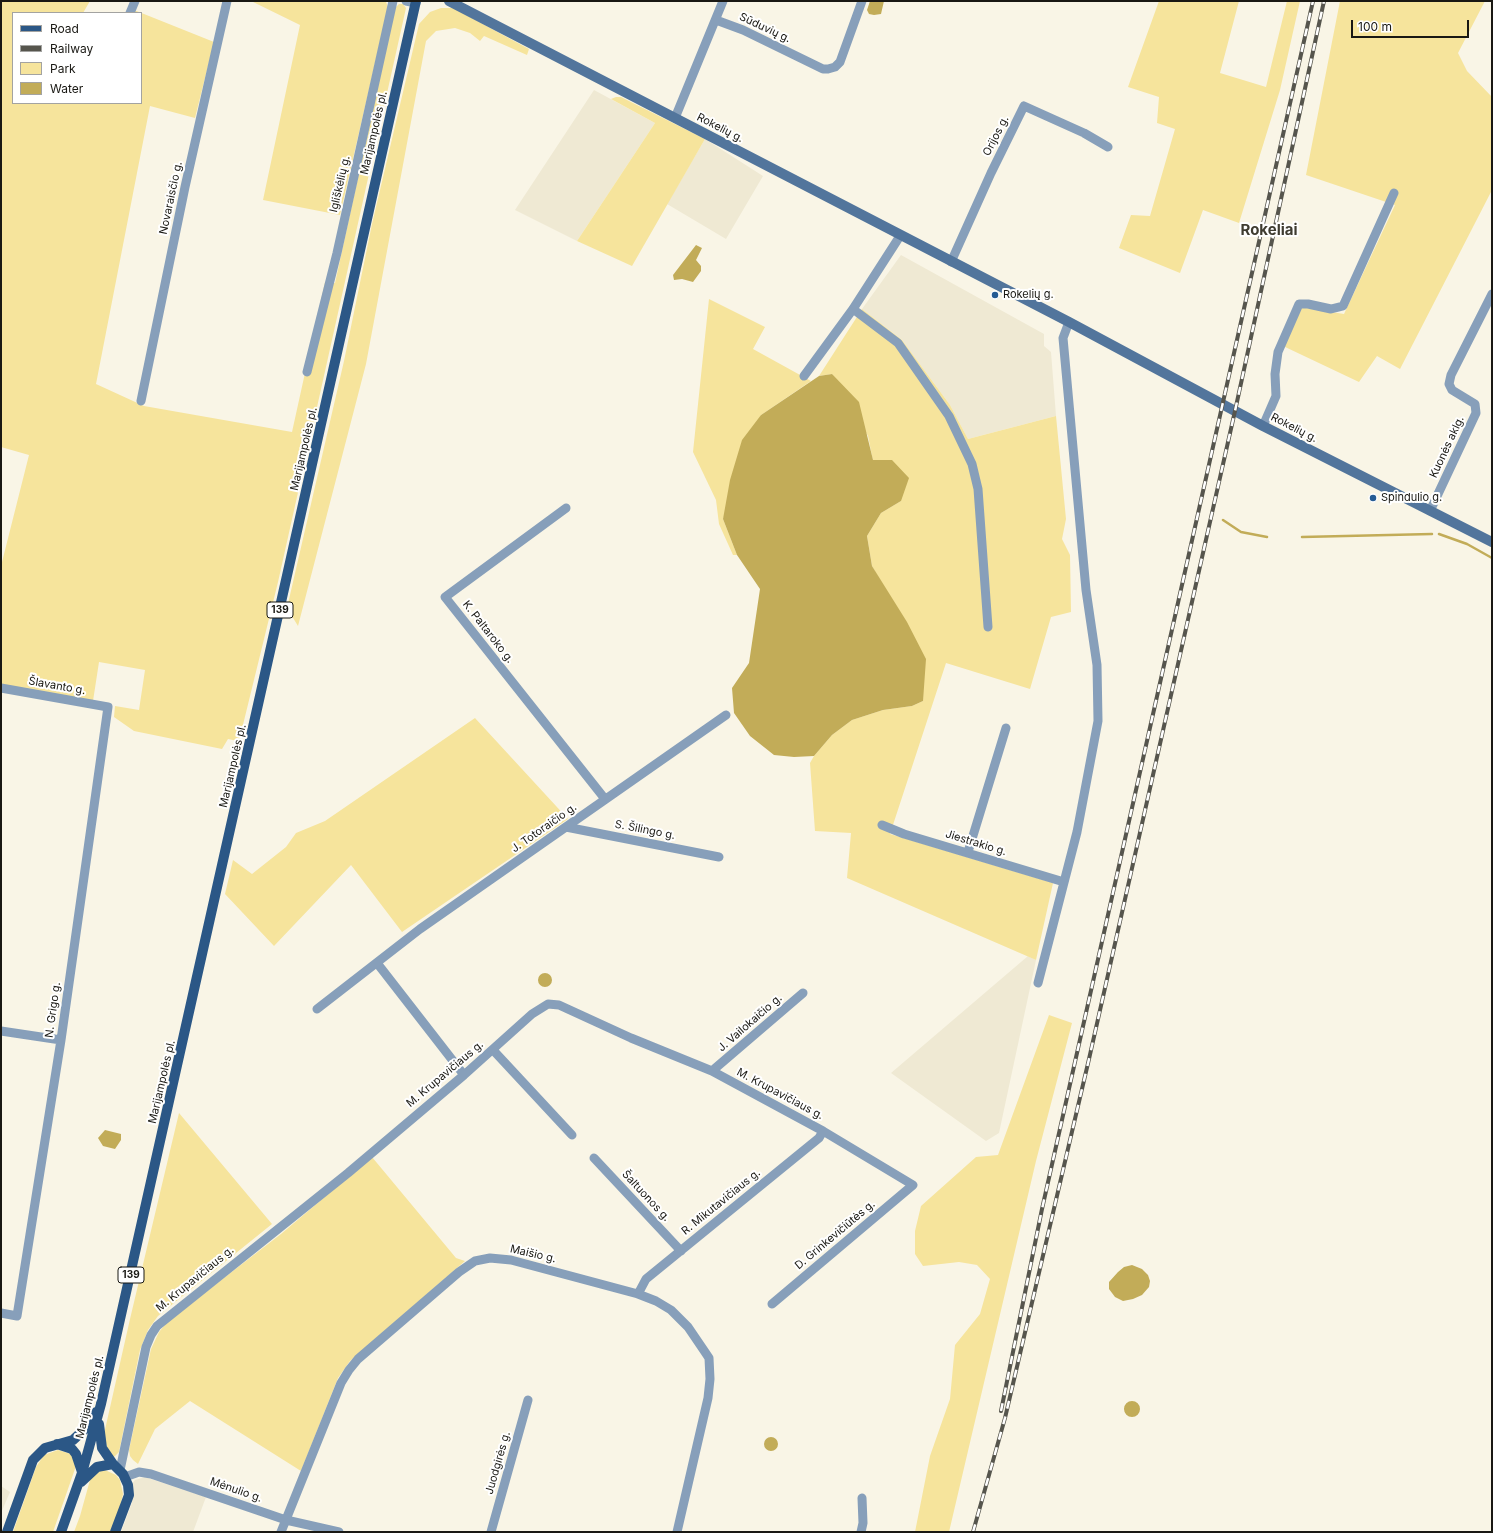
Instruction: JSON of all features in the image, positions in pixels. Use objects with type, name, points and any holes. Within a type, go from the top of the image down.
[{"type":"main road","name":"Rokelių g.","points":[[449,1],[900,236],[1069,322],[1263,426],[1492,542]]},
{"type":"main road","name":"Marijampolės pl.","points":[[61,1532],[79,1484],[101,1404],[412,2]]},
{"type":"main road","points":[[7,1532],[32,1460],[45,1448],[73,1440],[81,1433],[101,1404]]},
{"type":"main road","points":[[98,1415],[102,1448],[119,1470],[129,1495],[115,1532]]},
{"type":"main road","points":[[57,1444],[72,1449],[76,1454],[82,1473]]},
{"type":"main road","points":[[79,1484],[97,1467],[119,1470]]},
{"type":"street","points":[[130,12],[135,1]]},
{"type":"street","name":"Novaraisčio g.","points":[[141,401],[185,187],[227,1]]},
{"type":"street","name":"Igliškėlių g.","points":[[307,372],[337,253],[393,1]]},
{"type":"street","points":[[675,118],[724,1]]},
{"type":"street","name":"Sūduvių g.","points":[[716,20],[743,30],[823,69],[828,69],[835,67],[840,62],[862,1]]},
{"type":"street","name":"Orijos g.","points":[[951,262],[991,173],[1024,106],[1084,133],[1108,147]]},
{"type":"street","points":[[1263,426],[1276,396],[1275,374],[1278,352],[1299,304],[1308,304],[1331,309],[1343,306],[1394,193]]},
{"type":"street","points":[[804,376],[853,309],[900,236]]},
{"type":"street","name":"Kuonės aklg.","points":[[1430,511],[1476,413],[1475,404],[1452,390],[1449,384],[1451,375],[1492,294]]},
{"type":"street","points":[[853,309],[898,344],[949,416],[972,464],[978,489],[988,627]]},
{"type":"street","points":[[1038,983],[1077,832],[1098,721],[1097,664],[1086,590],[1063,338],[1069,322]]},
{"type":"street","name":"K. Paltaroko g.","points":[[566,508],[445,597],[605,799]]},
{"type":"street","name":"Šlavanto g.","points":[[1,688],[108,707]]},
{"type":"street","name":"N. Grigo g.","points":[[1,1313],[17,1316],[61,1040],[108,707]]},
{"type":"street","name":"J. Totoraičio g.","points":[[317,1009],[420,929],[726,714]]},
{"type":"street","points":[[968,852],[1006,728]]},
{"type":"street","name":"Jiestrakio g.","points":[[882,825],[904,834],[1064,882]]},
{"type":"street","name":"S. Šilingo g.","points":[[566,827],[719,856]]},
{"type":"street","points":[[377,963],[464,1075]]},
{"type":"street","name":"J. Vailokaičio g.","points":[[712,1071],[803,993]]},
{"type":"street","name":"M. Krupavičiaus g.","points":[[119,1470],[146,1347],[157,1326],[348,1173],[493,1050],[532,1014],[548,1004],[559,1005],[631,1038],[712,1071],[823,1131],[913,1185]]},
{"type":"street","points":[[1,1030],[61,1040]]},
{"type":"street","points":[[493,1050],[572,1134]]},
{"type":"street","name":"R. Mikutavičiaus g.","points":[[638,1294],[646,1279],[819,1138],[823,1131]]},
{"type":"street","name":"Šaltuonos g.","points":[[594,1158],[681,1250]]},
{"type":"street","name":"D. Grinkevičiūtės g.","points":[[772,1304],[913,1185]]},
{"type":"street","name":"Maišio g.","points":[[281,1532],[341,1383],[349,1370],[358,1359],[467,1265],[482,1259],[511,1260],[638,1294],[656,1301],[671,1310],[688,1327],[709,1358],[710,1379],[708,1398],[677,1532]]},
{"type":"street","name":"Juodgirės g.","points":[[491,1532],[528,1400]]},
{"type":"street","name":"Mėnulio g.","points":[[119,1470],[151,1474],[286,1520],[339,1532]]},
{"type":"street","points":[[861,1532],[863,1523],[862,1498]]},
{"type":"shaded area","points":[[594,90],[655,123],[577,241],[515,210]]},
{"type":"shaded area","points":[[705,139],[763,176],[726,239],[667,204]]},
{"type":"shaded area","points":[[901,255],[1044,334],[1044,346],[1051,352],[1056,416],[968,439],[950,405],[902,340],[862,309]]},
{"type":"shaded area","points":[[1028,956],[1036,960],[999,1133],[986,1141],[891,1073]]},
{"type":"shaded area","points":[[145,1477],[206,1497],[193,1532],[121,1532],[132,1503],[131,1485],[135,1480]]},
{"type":"shaded area","points":[[1,1486],[10,1492],[1,1513]]},
{"type":"green space","points":[[1,1],[90,1],[84,12],[12,12],[12,104],[142,104],[142,13],[214,42],[195,118],[150,106],[96,384],[144,406],[292,432],[325,282],[335,283],[395,8],[399,4],[403,4],[406,8],[278,582],[238,741],[228,739],[222,749],[134,731],[114,717],[115,706],[139,710],[145,670],[99,662],[93,701],[1,684],[1,566],[29,455],[1,447]]},
{"type":"green space","points":[[251,1],[386,2],[388,7],[340,215],[263,200],[300,25]]},
{"type":"green space","points":[[1159,1],[1239,1],[1220,73],[1266,87],[1287,1],[1300,1],[1280,90],[1239,223],[1203,210],[1180,273],[1119,248],[1131,215],[1150,216],[1175,129],[1157,123],[1159,97],[1128,87]]},
{"type":"green space","points":[[1340,1],[1485,1],[1458,53],[1467,71],[1492,97],[1492,190],[1400,369],[1377,356],[1359,382],[1283,346],[1301,307],[1344,314],[1395,205],[1306,175]]},
{"type":"green space","points":[[441,8],[453,8],[529,49],[527,55],[484,36],[480,41],[470,33],[455,28],[436,31],[426,41],[366,364],[298,626],[287,608],[344,361],[372,224],[419,24],[430,12]]},
{"type":"green space","points":[[621,97],[705,139],[632,266],[577,241],[655,123],[611,99]]},
{"type":"green space","points":[[709,299],[765,327],[753,349],[811,381],[761,415],[723,519],[737,555],[733,555],[719,524],[716,500],[693,452]]},
{"type":"green space","points":[[862,309],[902,340],[950,405],[968,439],[1056,416],[1066,519],[1062,539],[1070,555],[1071,612],[1051,617],[1030,689],[946,663],[890,834],[1053,883],[1036,960],[847,878],[851,833],[815,831],[810,763],[814,756],[832,735],[852,720],[883,710],[912,706],[923,701],[923,687],[883,586],[872,566],[867,536],[881,513],[901,501],[873,461],[868,436],[832,374],[819,376]]},
{"type":"green space","points":[[475,718],[568,819],[402,932],[351,865],[274,946],[225,894],[233,860],[252,874],[286,847],[296,833],[325,821]]},
{"type":"green space","points":[[1049,1015],[1072,1023],[1036,1161],[949,1532],[915,1532],[930,1456],[950,1399],[955,1345],[980,1314],[990,1279],[977,1265],[959,1262],[923,1266],[915,1254],[915,1231],[921,1206],[976,1157],[998,1155]]},
{"type":"green space","points":[[179,1113],[272,1224],[158,1316],[148,1330],[140,1350],[119,1452],[114,1457],[108,1452],[104,1434]]},
{"type":"green space","points":[[372,1157],[456,1258],[465,1261],[350,1361],[338,1378],[301,1471],[190,1401],[155,1429],[138,1464],[130,1456],[129,1450],[151,1349],[159,1332],[168,1321],[281,1234]]},
{"type":"green space","points":[[58,1450],[71,1454],[76,1466],[53,1532],[13,1532],[36,1467],[44,1455]]},
{"type":"green space","points":[[105,1470],[116,1475],[120,1480],[123,1494],[119,1511],[110,1532],[74,1532],[90,1480],[97,1471]]},
{"type":"water","points":[[870,1],[884,1],[881,14],[869,14],[867,10]]},
{"type":"water","points":[[696,245],[702,248],[696,260],[701,266],[701,271],[693,282],[682,279],[674,280],[673,275]]},
{"type":"water","points":[[832,374],[859,402],[873,460],[892,460],[909,478],[901,501],[881,513],[867,536],[872,566],[907,622],[926,659],[923,701],[912,706],[883,710],[852,720],[832,735],[814,756],[794,757],[774,755],[750,736],[734,713],[732,688],[749,663],[760,589],[737,555],[723,519],[730,480],[742,440],[761,415],[819,376]]},
{"type":"water","points":[[545,973],[550,975],[552,980],[550,985],[545,987],[540,985],[538,980],[540,975]]},
{"type":"water","points":[[105,1130],[121,1134],[121,1140],[115,1149],[103,1146],[98,1138]]},
{"type":"water","points":[[1132,1265],[1142,1269],[1148,1275],[1150,1281],[1149,1287],[1142,1295],[1123,1301],[1115,1297],[1109,1289],[1109,1282],[1124,1267]]},
{"type":"water","points":[[1129,1401],[1135,1401],[1140,1406],[1138,1415],[1135,1417],[1129,1417],[1124,1412],[1124,1406]]},
{"type":"water","points":[[768,1437],[774,1437],[778,1441],[778,1447],[774,1451],[768,1451],[764,1447],[764,1441]]},
{"type":"waterway","points":[[1223,520],[1241,532],[1267,537]]},
{"type":"waterway","points":[[1302,537],[1432,534]]},
{"type":"waterway","points":[[1439,534],[1467,544],[1492,558]]},
{"type":"railway","points":[[1001,1411],[1042,1209],[1313,1]]},
{"type":"railway","points":[[973,1532],[1005,1418],[1089,1059],[1235,411],[1324,1]]},
{"type":"place","name":"Rokelių g.","points":[[995,295]]},
{"type":"place","name":"Spindulio g.","points":[[1373,498]]},
{"type":"district","name":"Rokeliai","points":[[1269,230]]}]
